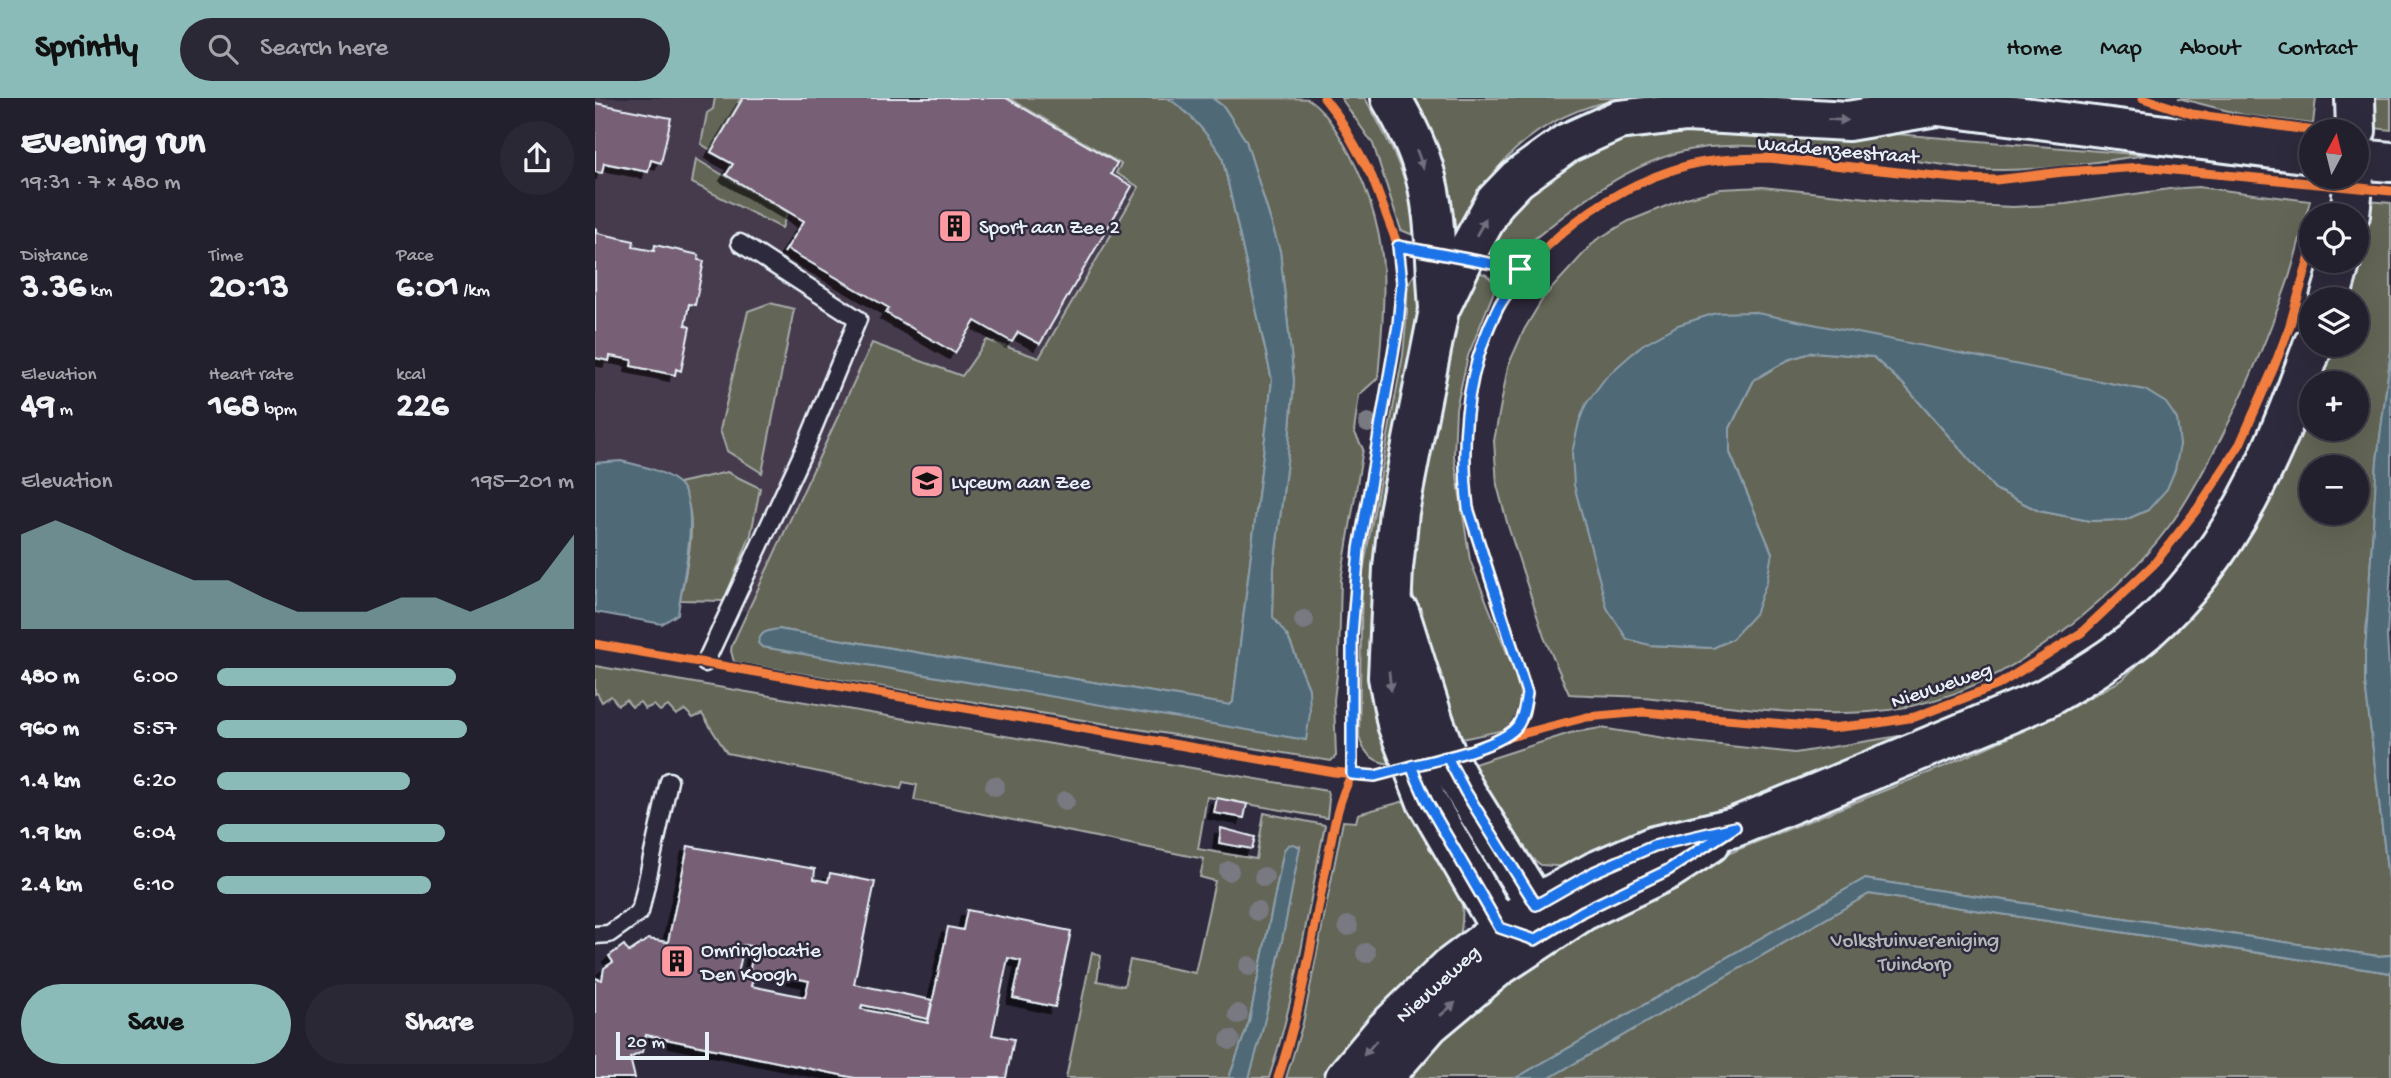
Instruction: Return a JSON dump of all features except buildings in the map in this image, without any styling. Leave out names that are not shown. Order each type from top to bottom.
[{"type":"main road","points":[[1391,98],[1424,168],[1431,208],[1439,310]]},
{"type":"main road","points":[[1884,98],[1931,107],[2299,152]]},
{"type":"main road","points":[[2355,98],[2356,119]]},
{"type":"main road","points":[[1524,925],[1427,802],[1397,723],[1388,677],[1399,512],[1439,310],[1464,258],[1495,202],[1517,179],[1550,153],[1590,131],[1618,120],[1687,112],[1848,121],[1931,107]]},
{"type":"main road","points":[[2369,160],[2391,162]]},
{"type":"main road","name":"Nieuweweg","points":[[1345,1078],[1385,1030],[1449,968],[1524,925],[1583,911],[1668,870],[1735,827],[2044,699],[2091,672],[2146,630],[2178,600],[2208,565],[2232,529],[2267,464],[2308,357]]},
{"type":"main road","name":"Nieuweweg","points":[[1383,1078],[1429,1025],[1498,967],[1524,925]]},
{"type":"lane","points":[[705,663],[805,448],[858,319],[740,243]]},
{"type":"lane","points":[[595,935],[609,934],[640,912],[669,781]]},
{"type":"shaded area","name":"Lyceum aan Zee","points":[[595,98],[1168,98],[1272,380],[765,631],[747,612],[724,601],[680,600],[595,582]]},
{"type":"green space","points":[[715,98],[741,98],[711,150],[701,144],[707,113],[713,109]]},
{"type":"green space","points":[[1009,98],[1168,98],[1190,114],[1208,134],[1222,156],[1272,380],[1233,702],[1230,705],[778,629],[1306,740],[1309,689],[1288,637],[1273,618],[1274,567],[1294,381],[1280,251],[1246,141],[1224,107],[1212,98],[1308,99],[1331,123],[1357,169],[1375,217],[1383,266],[1378,378],[1359,395],[1354,431],[1363,449],[1341,580],[1339,658],[1334,700],[1336,756],[1331,761],[734,662],[732,645],[872,343],[962,376],[987,340],[1039,358],[1139,187],[1116,173],[1121,164]]},
{"type":"green space","points":[[1341,98],[1365,98],[1382,129],[1405,182],[1413,218],[1413,235],[1401,230],[1373,144]]},
{"type":"green space","points":[[1410,98],[1624,98],[1571,114],[1524,142],[1485,184],[1458,244],[1444,242]]},
{"type":"green space","points":[[2178,98],[2316,98],[2314,119],[2299,119],[2299,122],[2244,115]]},
{"type":"green space","points":[[2373,98],[2391,98],[2391,130],[2374,128]]},
{"type":"green space","points":[[1715,119],[2146,155],[2061,166],[1997,170],[1771,147],[1725,146],[1695,149],[1656,160],[1611,183],[1569,211],[1510,259],[1480,251],[1511,202],[1572,149]]},
{"type":"green space","points":[[696,159],[787,213],[782,228],[692,183]]},
{"type":"green space","points":[[1762,187],[1906,202],[2013,207],[2066,204],[2198,187],[2310,201],[2299,203],[2299,241],[2288,281],[2241,397],[2197,483],[2170,525],[2143,558],[2112,590],[2062,632],[1983,681],[1939,699],[1916,705],[1869,712],[1815,713],[1643,697],[1569,694],[1544,637],[1497,485],[1494,441],[1508,366],[1524,330],[1543,298],[1596,240],[1629,221],[1686,198],[1721,189]],"holes":[[[1752,312],[2180,445],[2148,510],[2125,520],[2090,521],[2039,511],[1995,489],[1904,385],[1873,357],[1813,352],[1788,360],[1754,380],[1730,428],[1730,453],[1772,553],[1732,639],[1713,648],[1649,645]]]},
{"type":"green space","points":[[2367,201],[2391,203],[2391,351],[2377,461],[2365,682],[2391,904],[2391,955],[2378,956],[1864,879],[1516,1078],[1394,1078],[1455,1016],[1624,900],[1737,850],[1945,766],[2052,718],[2122,680],[2175,628],[2299,419],[2299,441],[2369,441],[2369,371],[2321,371],[2327,357],[2369,357],[2369,287],[2349,287],[2352,273],[2369,273]]},
{"type":"green space","points":[[1422,268],[1416,336],[1376,541],[1376,625],[1397,763],[1383,763],[1368,753],[1359,736],[1362,576],[1403,355],[1407,287],[1417,270]]},
{"type":"green space","points":[[1469,271],[1485,274],[1497,284],[1468,356],[1456,409],[1454,456],[1470,560],[1523,693],[1517,716],[1504,730],[1462,739],[1453,734],[1419,626],[1411,582],[1417,520],[1436,413]]},
{"type":"green space","points":[[770,303],[794,309],[762,473],[727,451],[720,430],[748,311]]},
{"type":"green space","points":[[727,472],[760,488],[751,534],[724,601],[680,600],[689,556],[691,524],[686,495],[679,483]]},
{"type":"green space","points":[[595,666],[1327,791],[1327,818],[1207,797],[1198,849],[1256,859],[1264,813],[1325,825],[1294,984],[1269,1078],[1249,1078],[1277,966],[1300,846],[1289,845],[1284,850],[1249,1022],[1229,1078],[1066,1078],[1092,952],[1101,956],[1097,981],[1124,986],[1130,960],[1195,973],[1215,881],[1200,877],[1204,859],[914,800],[917,785],[903,782],[901,789],[727,753],[702,714],[693,718],[685,710],[676,715],[668,706],[660,711],[654,705],[645,709],[640,702],[632,707],[626,700],[618,705],[611,696],[602,702],[597,693],[595,694]]},
{"type":"green space","points":[[1972,713],[1720,810],[1584,868],[1541,865],[1522,851],[1465,767],[1570,733],[1601,728],[1683,741],[1795,753],[1899,736]]},
{"type":"green space","points":[[1412,799],[1458,886],[1462,916],[1458,943],[1332,1078],[1286,1078],[1303,1023],[1343,821],[1356,822],[1358,814]]},
{"type":"green space","name":"Volkstuinvereniging Tuindorp","points":[[1869,894],[2391,973],[2391,1078],[1549,1078]]},
{"type":"water","points":[[1168,98],[1212,98],[1224,107],[1246,141],[1280,251],[1294,381],[1274,567],[1273,617],[1288,637],[1309,689],[1310,713],[1306,740],[762,647],[758,643],[763,634],[778,629],[1230,705],[1233,702],[1272,380],[1222,156],[1198,124]]},
{"type":"water","points":[[1752,312],[2145,390],[2166,403],[2177,419],[2180,445],[2175,470],[2167,489],[2148,510],[2125,520],[2090,521],[2039,511],[1995,489],[1904,385],[1873,357],[1813,352],[1788,360],[1754,380],[1730,428],[1730,453],[1772,553],[1767,581],[1755,614],[1732,639],[1713,648],[1649,645],[1627,639],[1607,608],[1574,485],[1572,453],[1579,422],[1586,404],[1606,377],[1642,345],[1678,325],[1716,313]]},
{"type":"water","points":[[2391,351],[2391,568],[2387,636],[2391,699],[2391,904],[2365,682],[2365,654],[2377,461]]},
{"type":"water","points":[[621,461],[650,468],[677,482],[685,492],[689,507],[689,545],[678,614],[662,624],[595,612],[595,463]]},
{"type":"water","points":[[1288,845],[1300,847],[1265,1021],[1249,1078],[1229,1078],[1249,1022],[1284,850]]},
{"type":"water","points":[[1864,879],[2378,956],[2391,955],[2391,973],[1869,894],[1549,1078],[1516,1078]]},
{"type":"cycle path","points":[[1278,1078],[1293,1029],[1334,825],[1352,774],[1352,635],[1359,549],[1398,325],[1402,282],[1398,246],[1372,177],[1338,116],[1324,98]]},
{"type":"cycle path","points":[[2143,98],[2192,114],[2299,129]]},
{"type":"cycle path","name":"Waddenzeestraat","points":[[1502,739],[1520,719],[1527,693],[1468,508],[1464,448],[1470,388],[1480,349],[1494,316],[1513,286],[1536,258],[1591,210],[1655,176],[1689,165],[1749,158],[1996,180],[2142,167],[2391,191]]},
{"type":"cycle path","points":[[1398,246],[1526,268]]},
{"type":"cycle path","points":[[595,644],[1334,772],[1375,776],[1587,717],[1643,712],[1831,728],[1915,717],[1998,685],[2081,633],[2154,564],[2198,508],[2240,444],[2289,328],[2305,273]]},
{"type":"place","name":"Sport aan Zee 2","points":[[955,226]]},
{"type":"place","name":"Lyceum aan Zee","points":[[927,481]]},
{"type":"place","name":"Omringlocatie Den Koogh","points":[[677,961]]},
{"type":"route","points":[[1520,269],[1398,246],[1402,282],[1398,325],[1359,549],[1352,635],[1352,774],[1375,776],[1411,766],[1447,757],[1536,905],[1594,872],[1654,846],[1735,827],[1668,870],[1583,911],[1535,940],[1500,928],[1427,802],[1411,766],[1502,739],[1517,727],[1523,715],[1527,693],[1476,537],[1468,508],[1464,476],[1468,398],[1480,349],[1499,306],[1526,268],[1520,269]]}]
